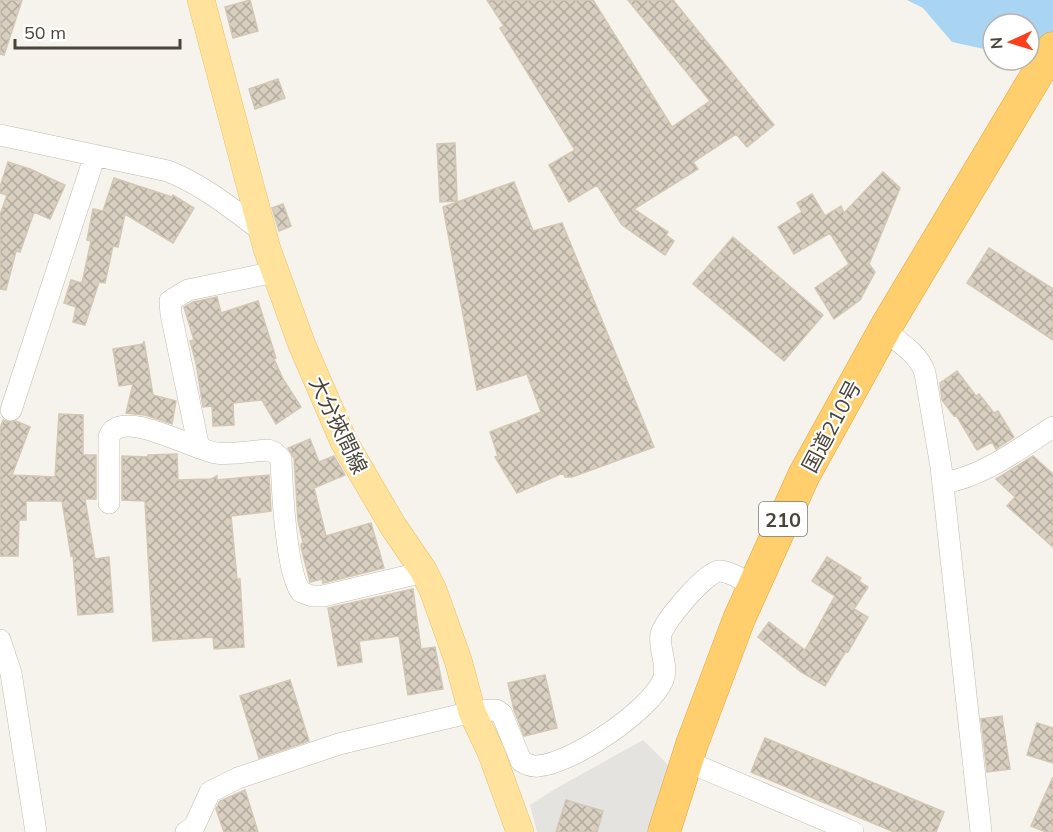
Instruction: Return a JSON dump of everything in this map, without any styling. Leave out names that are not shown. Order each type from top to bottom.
[{"type":"highway","name":"国道210号","points":[[664,832],[686,761],[722,663],[753,585],[808,467],[884,330],[1053,48]]},
{"type":"main road","name":"大分挾間線","points":[[201,0],[262,231],[314,374],[344,442],[393,526],[424,572],[443,616],[472,712],[491,752],[520,832]]},
{"type":"street","points":[[0,135],[154,167],[181,176],[262,231]]},
{"type":"street","points":[[11,410],[95,155]]},
{"type":"street","points":[[199,448],[170,301],[188,290],[275,272]]},
{"type":"street","points":[[884,330],[915,355],[923,366],[943,483],[982,831]]},
{"type":"street","points":[[109,503],[108,443],[110,432],[124,425],[133,425],[216,453],[268,450],[281,459],[285,524],[296,581],[301,592],[312,596],[331,595],[424,572]]},
{"type":"street","points":[[943,483],[965,478],[1001,460],[1053,427]]},
{"type":"street","points":[[186,832],[194,827],[210,792],[238,778],[339,744],[472,712],[496,710],[502,714],[521,761],[530,766],[538,766],[560,761],[618,727],[638,712],[661,684],[664,675],[661,642],[665,626],[685,601],[711,575],[718,571],[725,572],[753,585]]},
{"type":"street","points":[[0,640],[11,673],[36,832]]},
{"type":"street","points":[[686,761],[853,832]]},
{"type":"shaded area","points":[[643,740],[674,771],[654,832],[537,832],[530,805]]},
{"type":"water","points":[[907,0],[1053,0],[1053,67],[1041,64],[1041,12],[981,12],[981,48],[952,42],[923,8]]},
{"type":"building","points":[[0,0],[22,0],[4,55],[0,54]]},
{"type":"building","points":[[250,0],[258,31],[233,38],[225,7]]},
{"type":"building","points":[[487,0],[593,0],[672,127],[710,101],[628,0],[673,0],[774,125],[747,147],[736,134],[693,162],[698,169],[634,209],[668,232],[666,235],[674,241],[665,255],[622,225],[597,185],[569,202],[549,165],[575,150],[500,28],[504,26]]},
{"type":"building","points":[[278,79],[285,98],[255,109],[249,89]]},
{"type":"building","points":[[455,143],[457,201],[440,202],[437,144]]},
{"type":"building","points":[[8,162],[65,185],[50,219],[34,212],[20,252],[16,251],[6,290],[0,289],[0,215],[7,195],[0,193],[0,187]]},
{"type":"building","points":[[883,172],[900,188],[869,264],[875,272],[860,300],[834,319],[815,288],[849,264],[830,233],[794,254],[778,227],[802,212],[797,203],[812,194],[825,216],[841,206],[844,213]]},
{"type":"building","points":[[114,178],[172,197],[173,195],[194,208],[173,243],[125,214],[118,247],[113,246],[105,283],[99,282],[85,325],[73,322],[76,307],[64,303],[71,280],[82,283],[91,241],[87,240],[93,209],[103,211]]},
{"type":"building","points":[[514,182],[533,231],[562,223],[654,447],[572,477],[565,477],[563,473],[517,493],[495,457],[498,456],[490,432],[541,412],[527,374],[477,390],[443,207]]},
{"type":"building","points":[[283,204],[291,226],[279,231],[272,208]]},
{"type":"building","points":[[733,237],[823,315],[784,361],[693,284]]},
{"type":"building","points":[[989,248],[1053,289],[1053,340],[967,283]]},
{"type":"building","points":[[217,297],[221,313],[258,301],[276,358],[274,359],[283,379],[301,407],[276,424],[262,400],[233,403],[234,425],[213,426],[212,406],[203,407],[190,341],[194,340],[184,307],[193,302]]},
{"type":"building","points":[[144,341],[153,395],[176,401],[172,424],[145,415],[126,413],[133,384],[119,386],[113,349],[143,344]]},
{"type":"building","points":[[957,371],[976,396],[979,394],[994,413],[998,411],[1014,437],[996,449],[992,442],[977,450],[956,415],[954,416],[942,400],[940,383]]},
{"type":"building","points":[[59,414],[83,415],[83,455],[96,455],[96,499],[85,499],[95,559],[109,557],[113,612],[78,615],[73,555],[71,556],[62,501],[26,501],[26,520],[19,520],[18,556],[0,556],[0,429],[3,420],[16,421],[30,427],[12,475],[55,477]]},
{"type":"building","points":[[310,439],[319,462],[334,456],[345,475],[314,488],[326,536],[371,523],[384,568],[323,583],[322,579],[310,582],[301,547],[303,543],[298,521],[294,458],[288,448]]},
{"type":"building","points":[[177,454],[178,480],[211,479],[217,476],[217,480],[269,475],[271,511],[231,516],[237,579],[240,579],[244,647],[214,649],[213,637],[153,641],[145,501],[122,500],[122,456],[148,457],[148,455]]},
{"type":"building","points":[[1033,456],[1053,474],[1053,547],[1007,506],[1015,497],[996,479]]},
{"type":"building","points":[[827,557],[861,578],[859,581],[868,587],[854,609],[868,617],[825,686],[801,672],[758,637],[769,622],[805,650],[835,596],[812,581]]},
{"type":"building","points":[[413,589],[421,649],[435,647],[443,689],[408,695],[399,636],[359,641],[362,662],[338,666],[328,608]]},
{"type":"building","points":[[545,675],[557,728],[524,736],[514,710],[508,683]]},
{"type":"building","points":[[290,680],[309,741],[259,758],[240,696]]},
{"type":"building","points":[[1002,716],[1010,769],[987,772],[981,719]]},
{"type":"building","points":[[1037,723],[1053,728],[1053,763],[1027,755]]},
{"type":"building","points":[[765,738],[944,812],[936,832],[894,832],[751,772]]},
{"type":"building","points":[[1053,777],[1053,832],[1046,832],[1031,826]]},
{"type":"building","points":[[245,790],[258,832],[224,832],[216,809],[220,801]]},
{"type":"building","points":[[566,800],[603,811],[597,832],[556,832]]}]
